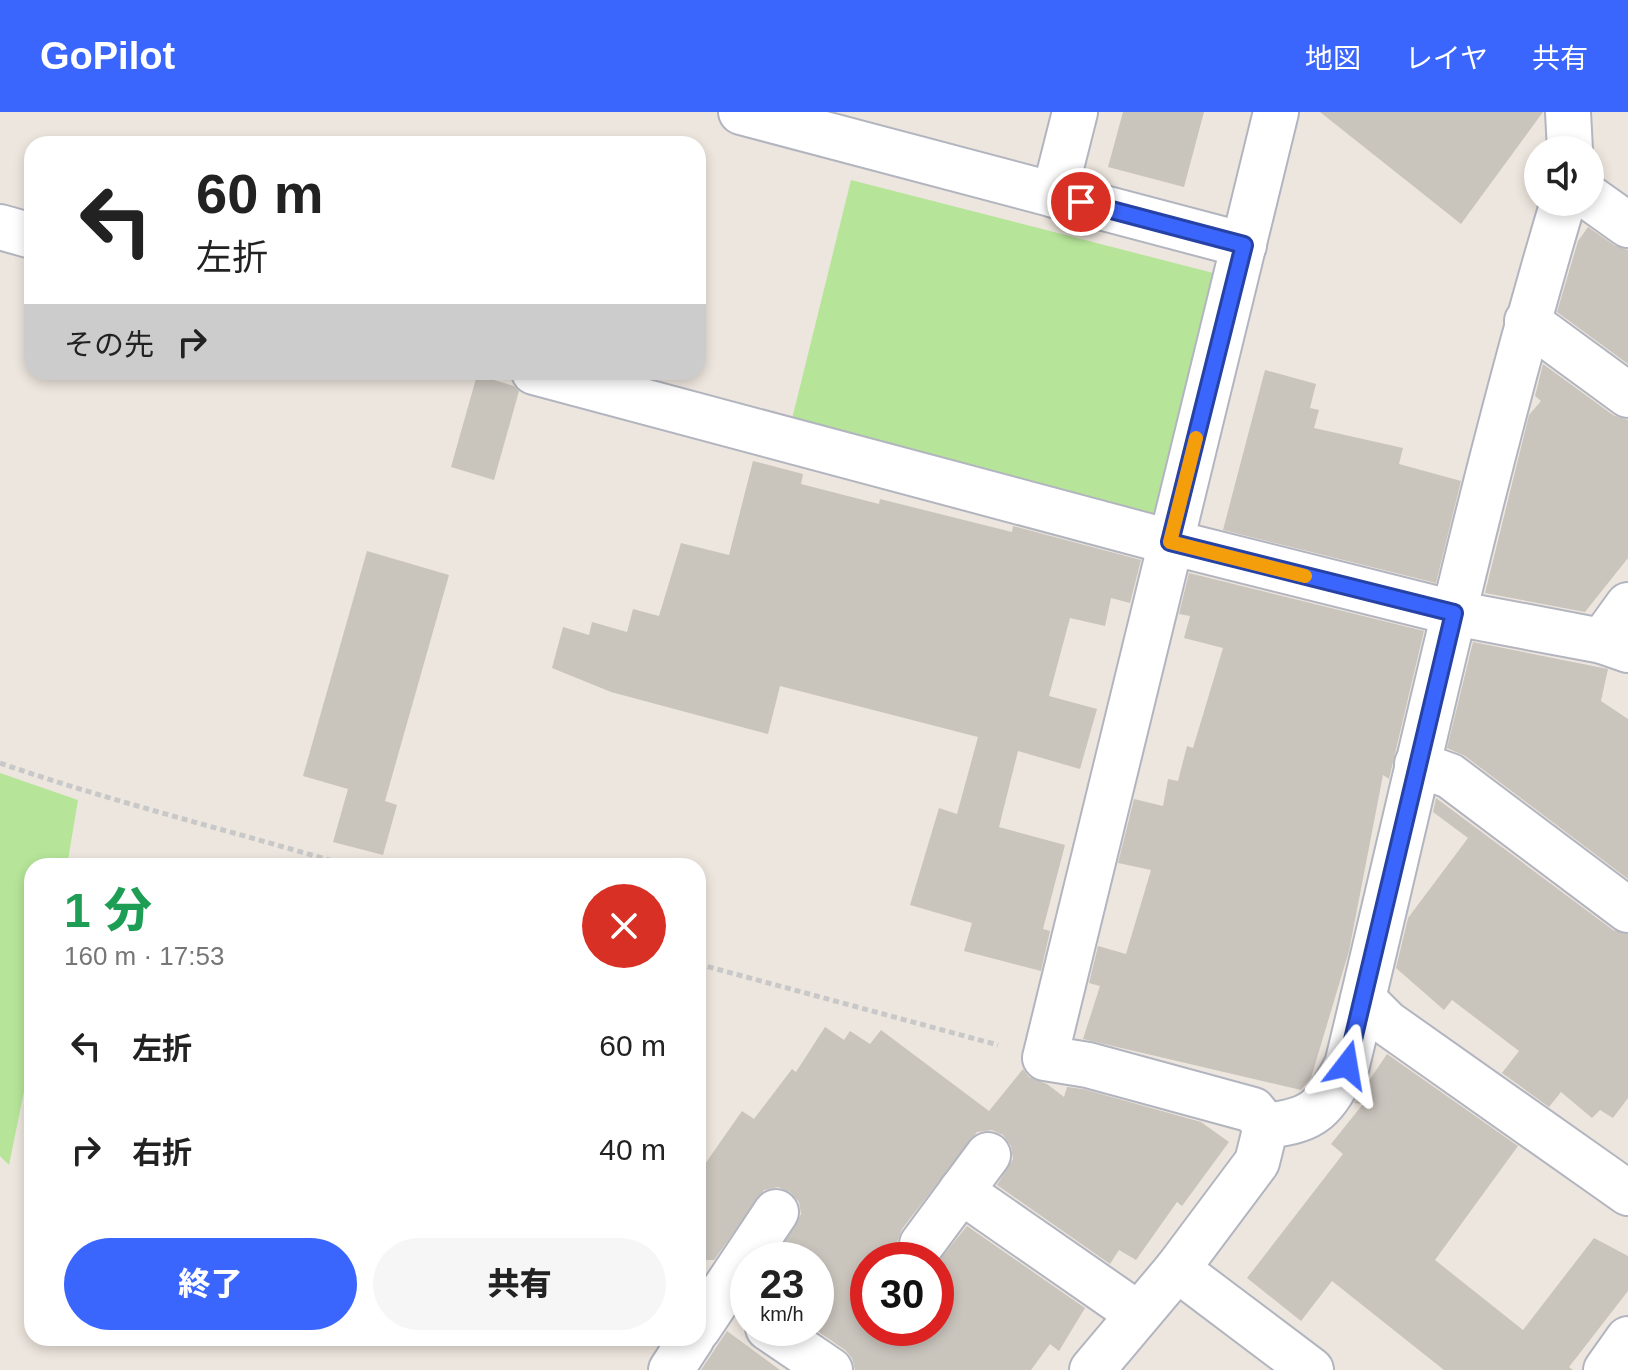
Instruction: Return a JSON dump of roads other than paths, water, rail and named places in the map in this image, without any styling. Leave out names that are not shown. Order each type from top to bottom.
[{"type":"street","points":[[741,112],[1244,245]]},
{"type":"street","points":[[1054,195],[1075,112]]},
{"type":"street","points":[[1266,1126],[1253,1110],[1088,1065],[1045,1058],[1276,112]]},
{"type":"street","points":[[1568,112],[1569,136]]},
{"type":"street","points":[[1604,208],[1628,225]]},
{"type":"street","points":[[1266,1126],[1300,1122],[1325,1107],[1347,1065],[1454,613],[1527,321],[1559,216]]},
{"type":"street","points":[[0,227],[24,234]]},
{"type":"street","points":[[1527,321],[1628,395]]},
{"type":"street","points":[[564,380],[1170,542],[1454,613],[1615,645],[1628,605]]},
{"type":"street","points":[[1417,764],[1450,776],[1628,910]]},
{"type":"street","points":[[1363,999],[1387,1023],[1628,1193]]},
{"type":"street","points":[[1092,1370],[1177,1269],[1257,1162],[1266,1126]]},
{"type":"street","points":[[923,1242],[988,1155]]},
{"type":"street","points":[[961,1191],[1138,1314]]},
{"type":"street","points":[[722,1313],[776,1212]]},
{"type":"street","points":[[1177,1269],[1311,1370]]},
{"type":"street","points":[[1606,1370],[1628,1339]]},
{"type":"street","points":[[671,1370],[687,1346]]},
{"type":"street","points":[[795,1346],[830,1370]]}]
